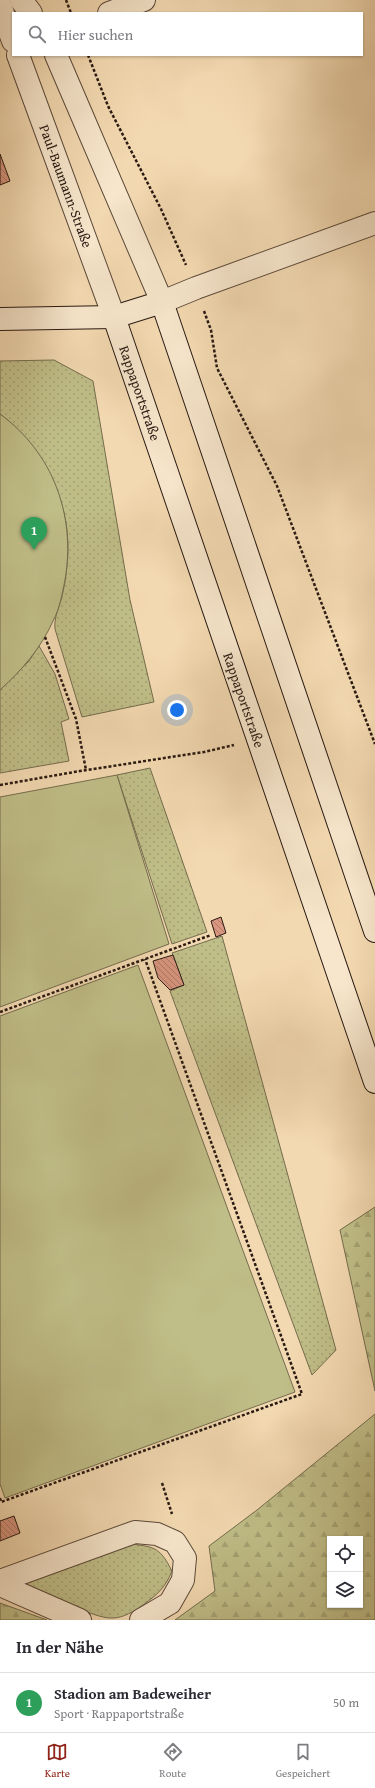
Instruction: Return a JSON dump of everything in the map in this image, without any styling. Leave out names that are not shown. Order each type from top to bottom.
[{"type":"main road","points":[[21,0],[30,12]]},
{"type":"main road","points":[[112,12],[144,0]]},
{"type":"main road","points":[[0,5],[12,38]]},
{"type":"main road","name":"Paul-Baumann-Straße","points":[[18,56],[114,317]]},
{"type":"main road","points":[[56,56],[162,302],[375,932]]},
{"type":"main road","points":[[0,320],[114,317],[162,302],[196,288],[375,223]]},
{"type":"main road","name":"Rappaportstraße","points":[[114,317],[375,1082]]},
{"type":"main road","points":[[0,1581],[135,1532],[157,1534],[175,1542],[186,1558],[183,1580],[170,1603],[141,1620]]},
{"type":"main road","points":[[0,1585],[80,1620]]},
{"type":"path","points":[[66,0],[71,12]]},
{"type":"path","points":[[88,56],[108,106],[161,209],[196,288],[211,330],[217,368],[277,486],[375,744]]},
{"type":"path","points":[[45,637],[76,719],[86,770]]},
{"type":"path","points":[[0,785],[204,752],[258,740]]},
{"type":"path","points":[[0,1012],[211,935]]},
{"type":"path","points":[[0,1498],[1,1502],[302,1394],[145,959]]},
{"type":"green space","points":[[54,360],[93,381],[130,600],[154,702],[82,717],[55,629],[67,566],[68,544],[66,523],[61,502],[53,481],[31,444],[0,414],[0,361]]},
{"type":"green space","points":[[0,414],[34,447],[47,467],[56,487],[63,509],[67,532],[68,556],[65,580],[60,601],[48,631],[30,658],[16,675],[0,690]]},
{"type":"green space","points":[[39,646],[55,674],[69,719],[61,722],[69,761],[0,773],[0,690],[29,661]]},
{"type":"green space","points":[[150,768],[207,932],[172,944],[117,775]]},
{"type":"green space","points":[[117,775],[169,944],[0,1007],[0,797]]},
{"type":"green space","points":[[222,936],[336,1350],[312,1375],[170,991],[184,985],[172,953]]},
{"type":"green space","points":[[138,965],[295,1392],[5,1498],[0,1484],[0,1016]]},
{"type":"green space","points":[[375,1207],[375,1391],[340,1230]]},
{"type":"green space","points":[[375,1414],[375,1620],[175,1620],[215,1591],[209,1546],[257,1510]]},
{"type":"green space","points":[[131,1544],[146,1546],[156,1550],[164,1558],[172,1571],[167,1582],[157,1594],[143,1605],[125,1615],[112,1618],[93,1614],[24,1584]]},
{"type":"green space","points":[[0,1603],[47,1620],[0,1620]]},
{"type":"building","points":[[0,154],[10,181],[0,185]]},
{"type":"building","points":[[221,917],[226,933],[216,937],[211,921]]},
{"type":"building","points":[[173,955],[184,985],[170,990],[158,978],[153,961]]},
{"type":"building","points":[[14,1516],[20,1533],[0,1541],[0,1521]]},
{"type":"place","name":"Stadion am Badeweiher","points":[[34,550]]}]
